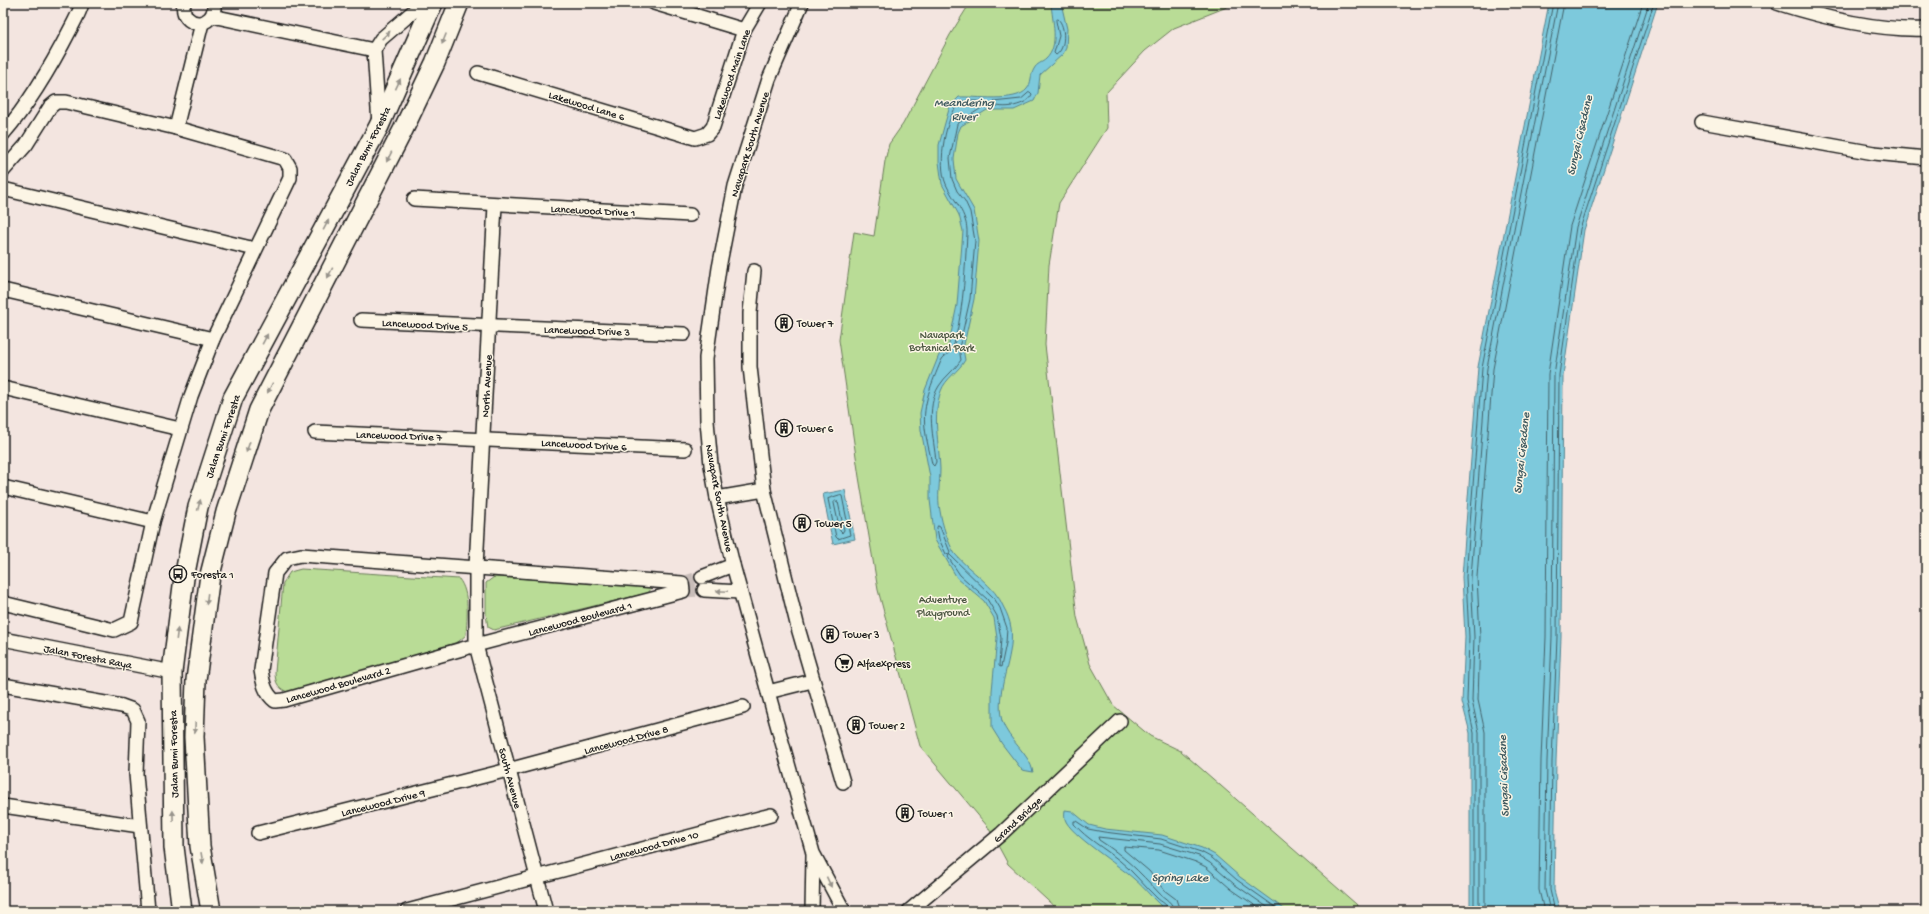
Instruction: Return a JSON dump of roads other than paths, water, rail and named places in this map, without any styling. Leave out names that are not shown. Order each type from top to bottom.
[{"type":"main road","name":"Jalan Bumi Foresta","points":[[182,911],[174,847],[172,672],[184,578],[198,507],[233,398],[379,126],[433,3]]},
{"type":"main road","name":"Jalan Bumi Foresta","points":[[211,911],[200,846],[194,736],[196,680],[210,575],[226,512],[259,410],[403,130],[435,63],[459,3]]},
{"type":"main road","points":[[233,398],[259,410]]},
{"type":"street","points":[[3,134],[17,118],[46,73],[64,42],[82,3]]},
{"type":"street","points":[[184,3],[183,9],[185,15],[189,20],[196,23],[210,14],[374,50]]},
{"type":"street","points":[[379,126],[374,50],[381,39],[423,3]]},
{"type":"street","points":[[654,3],[744,30]]},
{"type":"street","name":"Lakewood Main Lane","points":[[695,138],[707,134],[713,126],[744,30],[760,3]]},
{"type":"street","name":"Navapark South Avenue","points":[[802,3],[769,79],[735,186],[706,358],[709,447],[717,498],[733,565],[813,853],[844,911]]},
{"type":"street","points":[[1777,3],[1837,19],[1875,26],[1904,30],[1926,29]]},
{"type":"street","points":[[176,128],[210,14]]},
{"type":"street","name":"Lakewood Lane 6","points":[[478,73],[695,138]]},
{"type":"street","points":[[3,171],[26,144],[50,107],[56,102],[66,102],[176,128],[285,159],[290,168],[290,178],[213,339],[191,396],[153,522],[133,615],[130,622],[123,627],[114,630],[3,603]]},
{"type":"street","points":[[1702,122],[1874,153],[1926,158]]},
{"type":"street","points":[[3,189],[256,249]]},
{"type":"street","name":"Lancewood Drive 1","points":[[414,199],[496,205],[690,215]]},
{"type":"street","name":"North Avenue","points":[[476,568],[496,205]]},
{"type":"street","points":[[754,271],[750,313],[750,368],[764,490],[812,681],[843,782]]},
{"type":"street","points":[[3,290],[213,339]]},
{"type":"street","name":"Lancewood Drive 5","points":[[361,320],[489,326]]},
{"type":"street","name":"Lancewood Drive 3","points":[[489,326],[684,334]]},
{"type":"street","points":[[3,388],[180,429]]},
{"type":"street","name":"Lancewood Drive 7","points":[[315,432],[483,439]]},
{"type":"street","name":"Lancewood Drive 6","points":[[483,439],[685,449]]},
{"type":"street","points":[[3,487],[153,522]]},
{"type":"street","points":[[717,498],[764,490]]},
{"type":"street","name":"Lancewood Boulevard 2","points":[[476,568],[301,555],[287,558],[275,573],[261,670],[268,696],[275,701],[284,700],[476,645]]},
{"type":"street","points":[[733,565],[703,584],[740,592]]},
{"type":"street","name":"Lancewood Boulevard 1","points":[[476,568],[682,587],[476,645]]},
{"type":"street","name":"South Avenue","points":[[476,568],[476,645],[546,911]]},
{"type":"street","name":"Jalan Foresta Raya","points":[[3,639],[172,672]]},
{"type":"street","points":[[768,692],[812,681]]},
{"type":"street","points":[[3,685],[122,706],[133,710],[138,720],[136,774],[148,911]]},
{"type":"street","name":"Lancewood Drive 8","points":[[508,770],[743,707]]},
{"type":"street","name":"Grand Bridge","points":[[909,911],[1001,834],[1120,721]]},
{"type":"street","name":"Lancewood Drive 9","points":[[258,833],[508,770]]},
{"type":"street","points":[[3,806],[140,826]]},
{"type":"street","name":"Lancewood Drive 10","points":[[407,911],[771,815]]},
{"type":"street","name":"Navapark South Avenue","points":[[812,911],[813,853]]},
{"type":"water","name":"Meandering River","points":[[1051,3],[1061,3],[1067,29],[1066,48],[1063,54],[1040,75],[1038,93],[1034,101],[1014,110],[987,110],[961,126],[958,133],[954,159],[956,179],[974,210],[979,241],[974,299],[963,349],[965,360],[941,391],[938,401],[936,420],[940,469],[939,506],[944,527],[955,554],[995,592],[1008,617],[1011,628],[1010,651],[1002,686],[1000,710],[1005,728],[1028,759],[1033,772],[1022,770],[992,728],[992,691],[997,638],[994,618],[984,601],[957,578],[935,540],[930,500],[930,477],[921,430],[920,413],[925,390],[939,355],[948,348],[957,305],[963,231],[959,215],[942,184],[939,162],[939,145],[950,106],[959,97],[995,98],[1014,96],[1027,89],[1035,67],[1046,59],[1053,47],[1054,32]]},
{"type":"water","name":"Sungai Cisadane","points":[[1549,3],[1658,3],[1584,230],[1563,375],[1561,637],[1556,761],[1554,890],[1560,911],[1470,911],[1470,733],[1462,702],[1465,637],[1462,577],[1478,367]]},
{"type":"water","points":[[845,490],[855,539],[833,544],[823,494]]},
{"type":"water","name":"Spring Lake","points":[[1065,810],[1072,811],[1089,825],[1105,829],[1162,835],[1202,848],[1215,855],[1240,877],[1287,911],[1167,911],[1127,873],[1076,833],[1065,819]]},
{"type":"tunnel","points":[[682,583],[702,577]]},
{"type":"tunnel","points":[[683,591],[704,590]]},
{"type":"place","name":"Tower 7","points":[[784,323]]},
{"type":"place","name":"Tower 6","points":[[784,428]]},
{"type":"place","name":"Tower 5","points":[[802,523]]},
{"type":"place","name":"Foresta 1","points":[[178,574]]},
{"type":"place","name":"Tower 3","points":[[830,634]]},
{"type":"place","name":"Alfaexpress","points":[[844,663]]},
{"type":"place","name":"Tower 2","points":[[856,725]]},
{"type":"place","name":"Tower 1","points":[[905,813]]},
{"type":"park label","name":"Navapark Botanical Park","points":[[942,340]]},
{"type":"park label","name":"Adventure Playground","points":[[943,605]]}]
